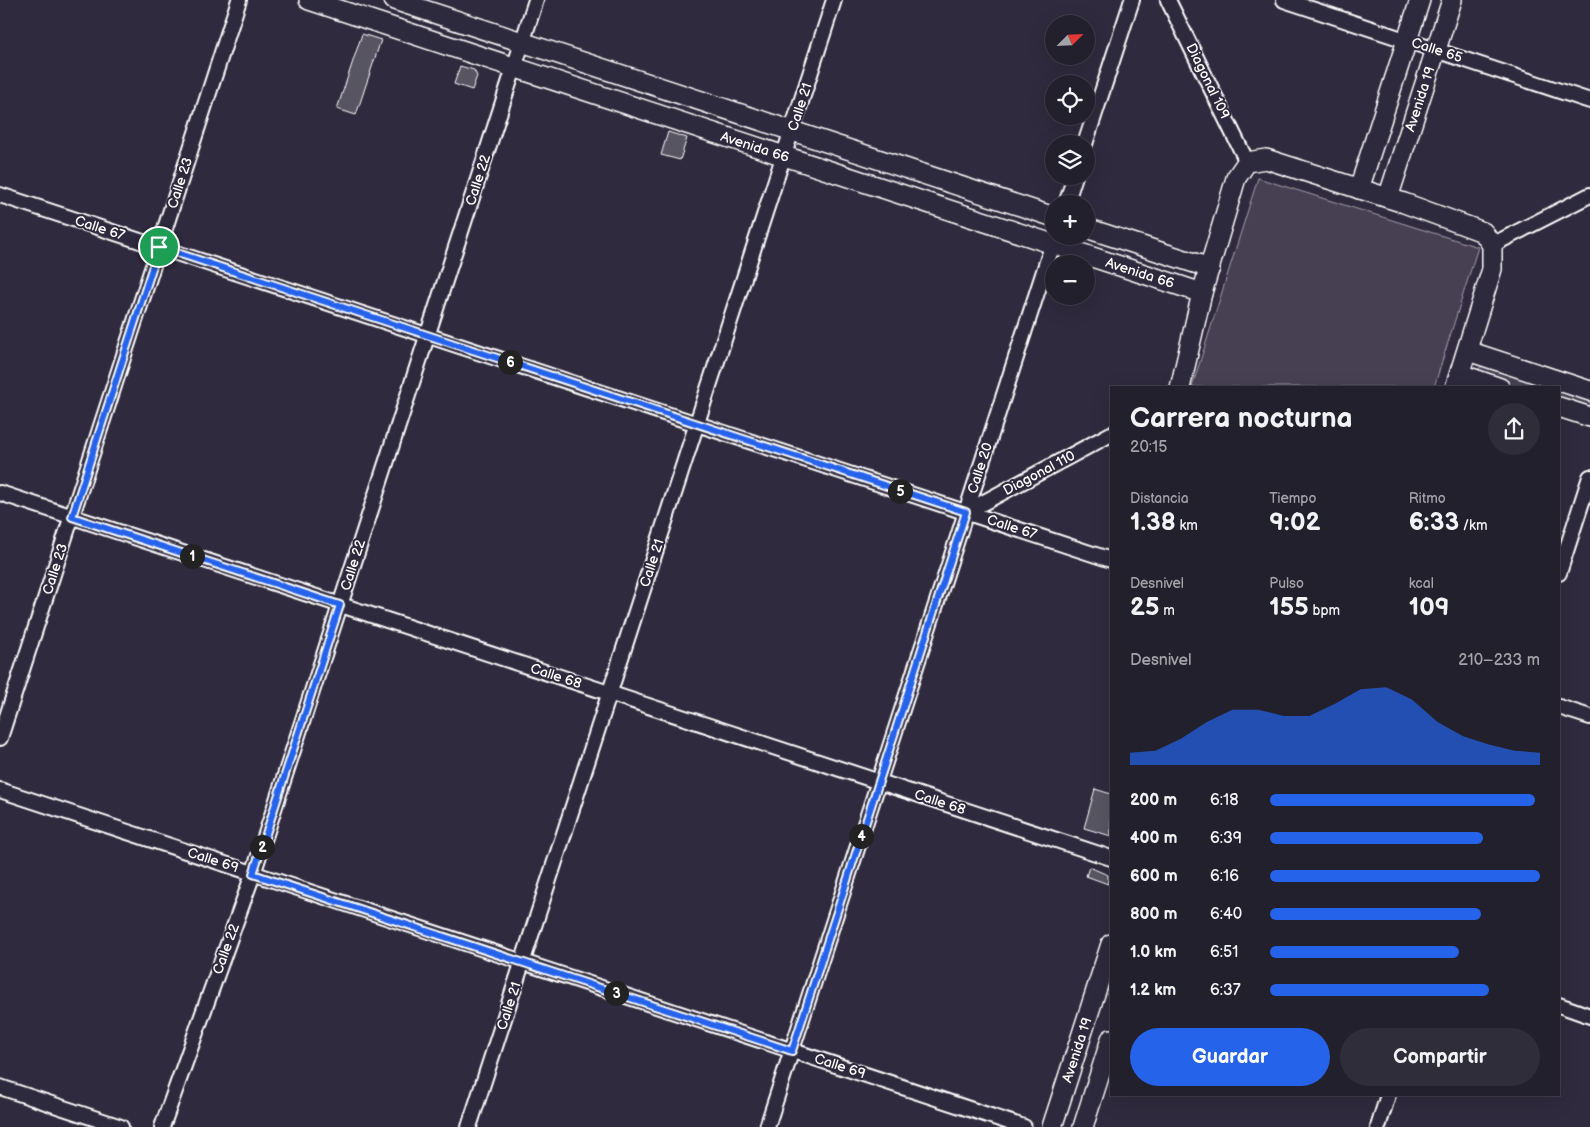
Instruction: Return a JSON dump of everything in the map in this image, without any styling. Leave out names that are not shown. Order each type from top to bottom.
[{"type":"main road","name":"Avenida 66","points":[[309,0],[784,156],[1045,237]]},
{"type":"main road","name":"Avenida 66","points":[[394,0],[1045,214]]},
{"type":"main road","points":[[1359,189],[1420,0]]},
{"type":"main road","name":"Avenida 19","points":[[1388,198],[1452,0]]},
{"type":"main road","points":[[1180,386],[1202,293],[1236,178],[1247,162],[1266,159],[1388,198],[1483,232],[1492,245],[1492,269],[1458,381],[1488,386]]},
{"type":"main road","name":"Avenida 66","points":[[1095,231],[1210,268]]},
{"type":"main road","name":"Avenida 66","points":[[1068,245],[1202,293]]},
{"type":"main road","points":[[1468,351],[1590,391]]},
{"type":"main road","points":[[1560,407],[1590,417]]},
{"type":"main road","name":"Avenida 19","points":[[1052,1127],[1110,947]]},
{"type":"main road","points":[[1083,1127],[1110,1042]]},
{"type":"street","name":"Calle 23","points":[[0,738],[239,0]]},
{"type":"street","name":"Calle 22","points":[[162,1127],[253,874],[536,0]]},
{"type":"street","name":"Calle 21","points":[[470,1127],[834,0]]},
{"type":"street","points":[[1088,135],[1132,0]]},
{"type":"street","name":"Diagonal 109","points":[[1168,0],[1247,162]]},
{"type":"street","name":"Calle 65","points":[[1284,0],[1590,101]]},
{"type":"street","points":[[1492,245],[1590,194]]},
{"type":"street","name":"Calle 67","points":[[0,195],[1110,560]]},
{"type":"street","name":"Calle 20","points":[[767,1127],[1052,245]]},
{"type":"street","name":"Diagonal 110","points":[[966,512],[1110,435]]},
{"type":"street","points":[[1560,570],[1590,477]]},
{"type":"street","name":"Calle 68","points":[[0,493],[1110,858]]},
{"type":"street","points":[[1560,707],[1590,718]]},
{"type":"street","name":"Calle 69","points":[[0,790],[1024,1127]]},
{"type":"street","points":[[1560,1006],[1590,1016]]},
{"type":"street","points":[[0,1087],[121,1127]]},
{"type":"street","points":[[1378,1127],[1388,1096]]},
{"type":"shaded area","points":[[1258,178],[1478,247],[1434,386],[1192,386]]},
{"type":"shaded area","points":[[1487,363],[1557,386],[1510,386],[1483,378],[1478,369]]},
{"type":"shaded area","points":[[1560,387],[1590,397],[1590,413],[1560,402]]},
{"type":"building","points":[[362,34],[381,40],[356,115],[337,109]]},
{"type":"building","points":[[460,66],[474,70],[477,76],[472,90],[454,84]]},
{"type":"building","points":[[668,132],[687,138],[680,160],[661,155]]},
{"type":"building","points":[[1095,789],[1110,794],[1110,836],[1084,828]]},
{"type":"building","points":[[1089,867],[1108,875],[1108,884],[1086,876]]},
{"type":"route","points":[[159,247],[966,512],[792,1051],[253,874],[340,605],[72,517],[159,247]]}]
